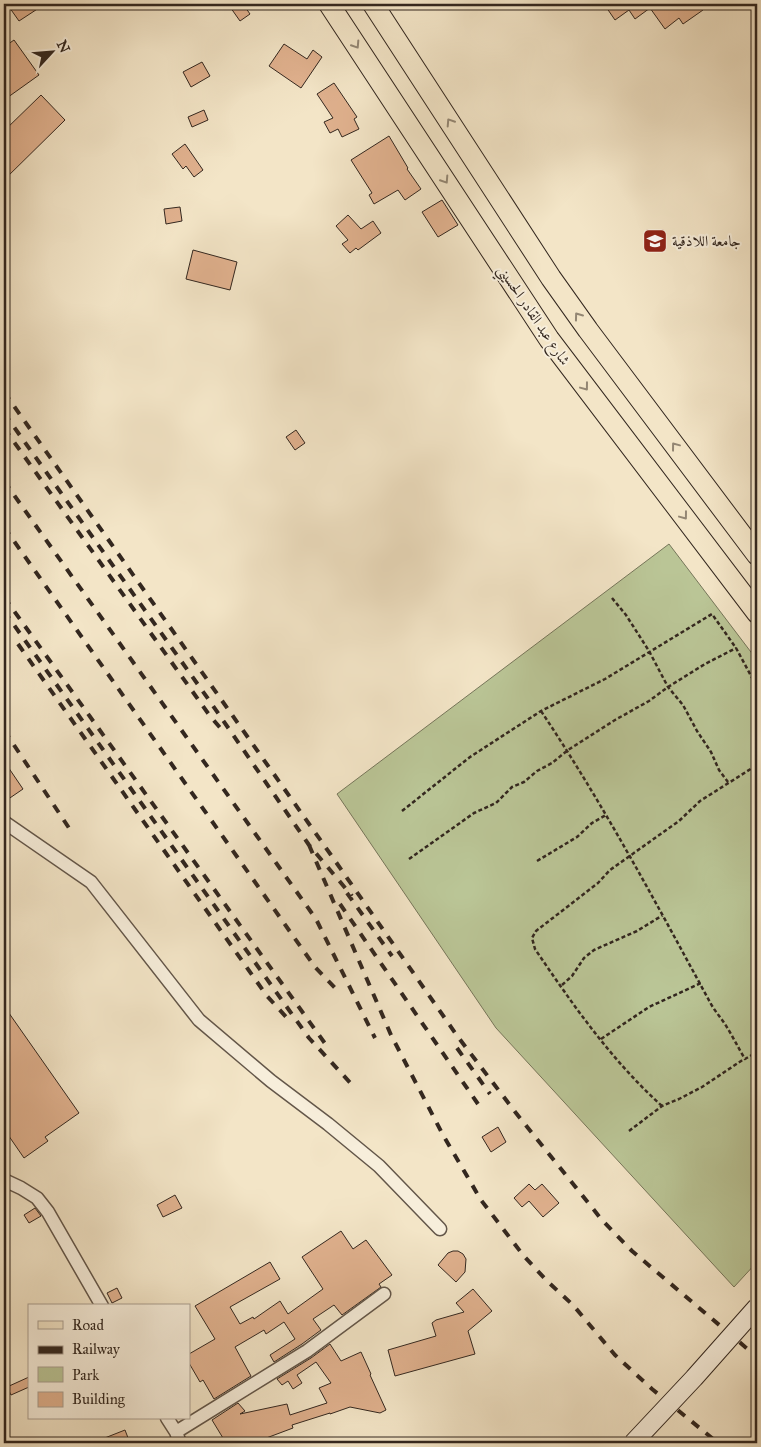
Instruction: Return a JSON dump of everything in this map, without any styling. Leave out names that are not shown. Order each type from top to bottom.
[{"type":"main road","name":"شارع عبد القادر الحسيني","points":[[329,4],[549,339],[757,613]]},
{"type":"main road","points":[[373,4],[550,278],[757,555]]},
{"type":"street","points":[[4,822],[91,882],[199,1020],[379,1166],[440,1229]]},
{"type":"street","points":[[4,1180],[22,1188],[37,1198],[48,1212],[101,1304]]},
{"type":"street","points":[[169,1420],[178,1438],[307,1351],[384,1294]]},
{"type":"street","points":[[633,1443],[694,1378],[757,1306]]},
{"type":"path","points":[[612,598],[650,651],[668,687],[683,705],[697,731],[712,752],[719,770],[728,782]]},
{"type":"path","points":[[402,811],[470,757],[541,711],[605,678],[712,614],[736,648],[757,687]]},
{"type":"path","points":[[410,859],[474,813],[496,803],[512,787],[524,782],[568,750],[615,720],[650,702],[668,687],[705,664],[736,648]]},
{"type":"path","points":[[541,711],[568,750],[701,983],[712,1006],[729,1030],[745,1059]]},
{"type":"path","points":[[662,1106],[624,1070],[577,1010],[535,948],[532,938],[536,931],[598,883],[610,870],[679,821],[700,801],[757,765]]},
{"type":"path","points":[[538,860],[577,837],[592,823],[606,815]]},
{"type":"path","points":[[561,986],[572,976],[584,958],[594,950],[637,931],[663,916]]},
{"type":"path","points":[[601,1039],[649,1007],[701,983]]},
{"type":"path","points":[[629,1131],[662,1106],[702,1087],[757,1052]]},
{"type":"green space","points":[[669,544],[757,660],[757,1262],[734,1287],[496,1028],[337,794]]},
{"type":"building","points":[[7,4],[45,4],[19,21]]},
{"type":"building","points":[[228,4],[243,4],[250,14],[240,21]]},
{"type":"building","points":[[604,4],[699,4],[703,10],[683,24],[679,18],[665,29],[650,8],[635,19],[629,10],[615,20]]},
{"type":"building","points":[[14,40],[39,75],[4,100],[4,47]]},
{"type":"building","points":[[284,44],[307,59],[313,50],[322,57],[301,88],[269,66]]},
{"type":"building","points":[[202,62],[210,76],[191,87],[183,72]]},
{"type":"building","points":[[334,83],[357,117],[354,119],[359,129],[342,137],[338,129],[330,133],[324,122],[333,118],[317,94]]},
{"type":"building","points":[[41,95],[65,120],[4,180],[4,131]]},
{"type":"building","points":[[204,110],[208,120],[192,127],[188,117]]},
{"type":"building","points":[[389,136],[407,169],[421,189],[405,200],[398,190],[374,204],[369,195],[372,193],[351,160]]},
{"type":"building","points":[[185,144],[203,170],[194,177],[186,166],[183,169],[172,154]]},
{"type":"building","points":[[442,200],[458,225],[438,237],[422,212]]},
{"type":"building","points":[[180,207],[182,221],[166,224],[164,209]]},
{"type":"building","points":[[348,215],[361,229],[373,221],[381,233],[358,250],[356,248],[350,253],[342,244],[348,240],[336,226]]},
{"type":"building","points":[[193,250],[237,262],[230,290],[186,279]]},
{"type":"building","points":[[296,430],[305,443],[295,450],[286,437]]},
{"type":"building","points":[[4,761],[23,789],[4,802]]},
{"type":"building","points":[[4,1006],[79,1113],[45,1137],[48,1141],[24,1158],[4,1129]]},
{"type":"building","points":[[498,1127],[506,1142],[491,1152],[482,1137]]},
{"type":"building","points":[[529,1184],[535,1190],[542,1184],[559,1203],[543,1217],[529,1201],[522,1207],[514,1198]]},
{"type":"building","points":[[175,1195],[182,1208],[163,1217],[157,1205]]},
{"type":"building","points":[[35,1208],[41,1216],[29,1223],[24,1215]]},
{"type":"building","points":[[341,1231],[353,1249],[366,1240],[392,1275],[379,1284],[381,1287],[342,1315],[334,1305],[313,1319],[321,1330],[274,1362],[270,1355],[295,1339],[284,1322],[266,1334],[264,1330],[235,1347],[251,1376],[214,1399],[203,1380],[200,1382],[190,1365],[190,1353],[215,1339],[195,1306],[270,1262],[280,1279],[230,1307],[240,1324],[253,1317],[254,1319],[280,1301],[288,1314],[323,1289],[302,1257]]},
{"type":"building","points":[[453,1251],[463,1254],[466,1259],[465,1272],[456,1282],[438,1265],[448,1253]]},
{"type":"building","points":[[117,1288],[122,1298],[112,1303],[107,1293]]},
{"type":"building","points":[[473,1289],[492,1311],[468,1331],[475,1354],[395,1376],[388,1350],[436,1336],[432,1323],[436,1320],[464,1312],[456,1303]]},
{"type":"building","points":[[330,1344],[341,1361],[361,1352],[386,1410],[380,1413],[350,1407],[292,1425],[293,1428],[253,1443],[226,1443],[212,1420],[238,1403],[245,1411],[240,1414],[287,1404],[290,1415],[327,1403],[319,1388],[331,1383],[316,1362],[297,1375],[302,1383],[293,1389],[288,1381],[282,1385],[277,1379]]},
{"type":"building","points":[[28,1377],[28,1387],[11,1395],[7,1387]]},
{"type":"building","points":[[125,1430],[130,1443],[92,1443]]},
{"type":"railway","points":[[4,392],[458,1037],[516,1113],[602,1220],[632,1251],[757,1357]]},
{"type":"railway","points":[[4,413],[209,700],[309,845],[352,896]]},
{"type":"railway","points":[[4,428],[210,716],[222,730]]},
{"type":"railway","points":[[4,481],[316,919],[375,1038]]},
{"type":"railway","points":[[4,527],[315,967],[337,990]]},
{"type":"railway","points":[[4,597],[329,1049]]},
{"type":"railway","points":[[4,611],[309,1038],[355,1088]]},
{"type":"railway","points":[[18,644],[267,996],[288,1019]]},
{"type":"railway","points":[[4,730],[69,828]]},
{"type":"railway","points":[[309,845],[391,1035],[443,1135],[481,1200],[523,1255],[573,1305],[615,1355],[652,1389],[718,1443]]},
{"type":"railway","points":[[347,893],[392,956]]},
{"type":"railway","points":[[340,904],[478,1104]]},
{"type":"railway","points":[[457,1048],[490,1094]]},
{"type":"place","name":"جامعة اللاذقية","points":[[655,241]]}]
